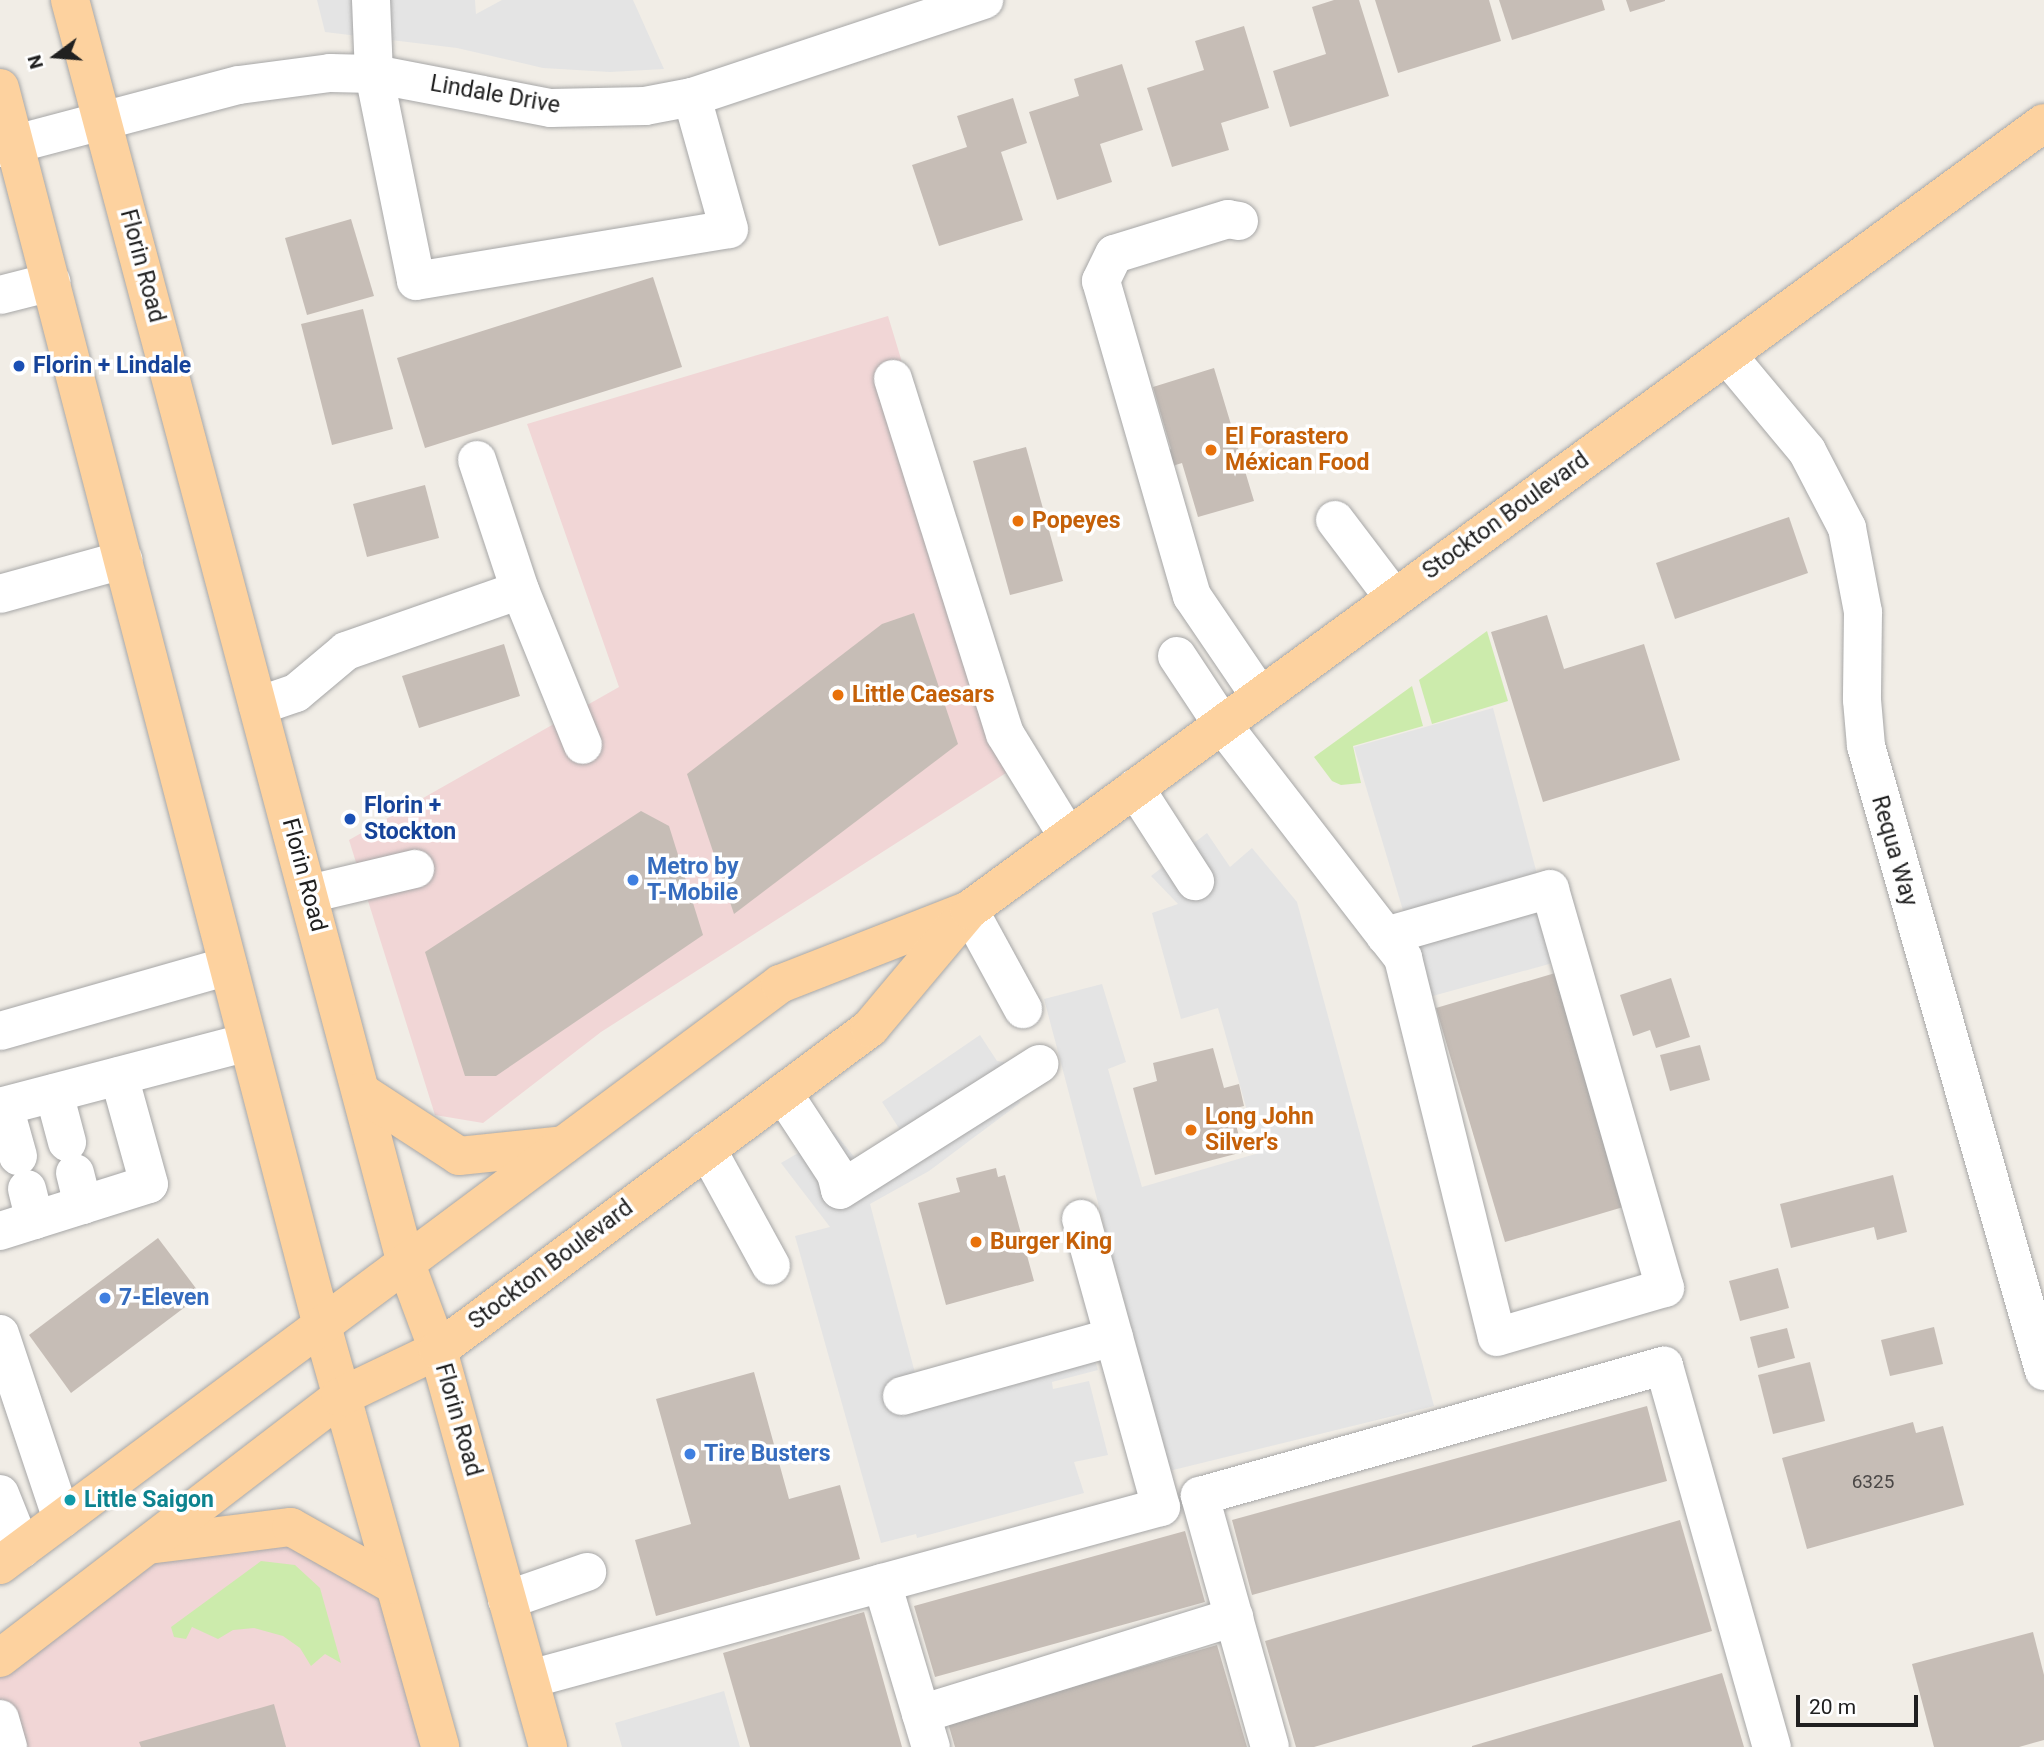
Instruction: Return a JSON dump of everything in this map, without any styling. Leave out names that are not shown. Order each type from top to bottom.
[{"type":"main road","name":"Florin Road","points":[[69,0],[406,1264],[438,1350],[548,1747]]},
{"type":"main road","points":[[0,88],[8,146],[51,282],[340,1396],[440,1747]]},
{"type":"main road","name":"Stockton Boulevard","points":[[0,1658],[340,1396],[438,1350],[870,1028],[969,910],[2044,123]]},
{"type":"main road","name":"Stockton Boulevard","points":[[11,1557],[780,984],[969,910]]},
{"type":"main road","points":[[361,1092],[459,1156],[565,1145]]},
{"type":"main road","points":[[146,1545],[291,1527],[394,1585]]},
{"type":"street","points":[[371,0],[374,74],[416,281],[729,229],[692,97]]},
{"type":"street","name":"Lindale Drive","points":[[8,146],[288,76],[374,74],[551,108],[645,106],[692,97],[984,0]]},
{"type":"street","points":[[1240,221],[1228,219],[1114,254],[1101,281],[1192,596],[1260,696]]},
{"type":"street","points":[[0,295],[51,282]]},
{"type":"street","name":"Requa Way","points":[[1727,355],[1807,451],[1847,527],[1863,612],[1862,700],[1869,756],[2044,1371]]},
{"type":"street","points":[[893,379],[1006,734],[1068,837]]},
{"type":"street","points":[[477,460],[520,590],[583,745]]},
{"type":"street","points":[[1335,520],[1394,598]]},
{"type":"street","points":[[0,594],[123,560]]},
{"type":"street","points":[[258,706],[296,693],[346,651],[520,590]]},
{"type":"street","points":[[1177,656],[1222,724],[1402,958],[1497,1338],[1665,1288],[1550,889],[1386,936]]},
{"type":"street","points":[[1135,788],[1195,881]]},
{"type":"street","points":[[309,894],[415,869]]},
{"type":"street","points":[[969,910],[1023,1009]]},
{"type":"street","points":[[0,1031],[228,965]]},
{"type":"street","points":[[119,1076],[149,1184],[75,1173],[20,1199],[2,1107],[54,1093],[248,1042]]},
{"type":"street","points":[[783,1093],[836,1174],[840,1190],[1039,1064]]},
{"type":"street","points":[[54,1093],[75,1173]]},
{"type":"street","points":[[707,1149],[771,1266]]},
{"type":"street","points":[[530,1679],[1161,1507],[1081,1219]]},
{"type":"street","points":[[0,1334],[62,1519]]},
{"type":"street","points":[[902,1396],[1114,1337]]},
{"type":"street","points":[[1270,1747],[1200,1496],[1664,1366],[1772,1747]]},
{"type":"street","points":[[0,1494],[11,1557]]},
{"type":"street","points":[[508,1600],[587,1572]]},
{"type":"street","points":[[881,1583],[926,1730],[1234,1617]]},
{"type":"street","points":[[0,1719],[8,1747]]},
{"type":"shaded area","points":[[317,0],[475,0],[476,14],[502,0],[633,0],[664,69],[610,72],[543,68],[457,48],[325,32]]},
{"type":"shaded area","points":[[888,316],[1023,762],[601,1032],[483,1123],[435,1115],[349,840],[619,687],[527,424]]},
{"type":"shaded area","points":[[1493,708],[1560,961],[1429,997],[1354,747]]},
{"type":"shaded area","points":[[1207,833],[1230,867],[1252,848],[1297,902],[1434,1406],[1169,1471],[1044,999],[1102,984],[1126,1062],[1108,1069],[1142,1187],[1259,1153],[1218,1008],[1181,1019],[1152,913],[1178,904],[1151,876]]},
{"type":"shaded area","points":[[980,1035],[997,1061],[1004,1062],[1020,1103],[929,1171],[870,1204],[915,1373],[1084,1325],[1098,1370],[1052,1382],[1053,1389],[1089,1381],[1108,1455],[1074,1462],[1084,1493],[917,1538],[916,1534],[881,1543],[795,1236],[830,1227],[781,1163],[834,1132],[855,1158],[902,1133],[882,1102]]},
{"type":"shaded area","points":[[291,1527],[394,1585],[439,1747],[0,1747],[0,1655],[146,1545]]},
{"type":"shaded area","points":[[724,1691],[740,1747],[622,1747],[615,1723]]},
{"type":"green space","points":[[1487,631],[1508,701],[1432,724],[1419,680]]},
{"type":"green space","points":[[1412,686],[1423,726],[1353,746],[1361,783],[1341,785],[1332,781],[1314,757]]},
{"type":"green space","points":[[261,1561],[295,1565],[320,1588],[341,1663],[325,1654],[311,1666],[300,1648],[283,1636],[254,1628],[233,1630],[218,1639],[192,1627],[186,1639],[174,1637],[171,1627]]},
{"type":"building","points":[[1334,0],[1359,0],[1389,96],[1290,127],[1273,71],[1326,54],[1312,7]]},
{"type":"building","points":[[1375,0],[1489,0],[1501,41],[1398,73]]},
{"type":"building","points":[[1499,0],[1602,0],[1605,10],[1512,40]]},
{"type":"building","points":[[1626,0],[1665,0],[1665,1],[1630,12]]},
{"type":"building","points":[[1244,26],[1269,108],[1221,123],[1229,150],[1172,167],[1147,88],[1204,70],[1195,41]]},
{"type":"building","points":[[1122,64],[1143,130],[1100,144],[1112,182],[1057,200],[1029,112],[1079,96],[1074,79]]},
{"type":"building","points":[[1013,98],[1027,143],[1001,152],[1023,220],[939,246],[912,165],[967,147],[957,116]]},
{"type":"building","points":[[351,219],[374,296],[307,315],[285,238]]},
{"type":"building","points":[[653,277],[682,367],[425,448],[397,358]]},
{"type":"building","points":[[363,309],[393,429],[332,445],[301,324]]},
{"type":"building","points":[[1214,368],[1254,501],[1198,517],[1182,463],[1169,467],[1163,451],[1171,449],[1153,387]]},
{"type":"building","name":"Popeyes","points":[[1026,447],[1063,581],[1010,595],[973,461]]},
{"type":"building","points":[[425,485],[439,538],[367,557],[353,504]]},
{"type":"building","points":[[1789,517],[1808,573],[1675,619],[1656,563]]},
{"type":"building","points":[[914,613],[958,744],[734,914],[687,774],[882,624]]},
{"type":"building","points":[[1547,615],[1564,669],[1644,644],[1680,760],[1543,802],[1491,632]]},
{"type":"building","points":[[504,644],[520,696],[419,728],[402,676]]},
{"type":"building","points":[[641,811],[669,826],[703,935],[496,1076],[465,1076],[425,952]]},
{"type":"building","points":[[1562,971],[1630,1205],[1505,1242],[1436,1008]]},
{"type":"building","points":[[1671,978],[1690,1037],[1656,1048],[1650,1030],[1633,1036],[1620,995]]},
{"type":"building","points":[[1700,1045],[1710,1080],[1670,1091],[1660,1055]]},
{"type":"building","name":"Long John Silver's","points":[[1213,1048],[1224,1088],[1239,1084],[1244,1106],[1232,1109],[1243,1152],[1155,1175],[1133,1088],[1157,1081],[1153,1063]]},
{"type":"building","name":"Burger King","points":[[996,1168],[998,1177],[1005,1175],[1034,1281],[946,1305],[918,1203],[960,1192],[956,1178]]},
{"type":"building","points":[[1893,1175],[1907,1232],[1877,1240],[1874,1227],[1791,1248],[1780,1204]]},
{"type":"building","points":[[158,1238],[201,1295],[71,1393],[29,1335]]},
{"type":"building","points":[[1778,1268],[1789,1308],[1740,1321],[1729,1281]]},
{"type":"building","points":[[1934,1327],[1943,1364],[1890,1376],[1881,1340]]},
{"type":"building","points":[[1787,1328],[1795,1358],[1758,1368],[1750,1337]]},
{"type":"building","points":[[1810,1362],[1825,1421],[1773,1434],[1758,1375]]},
{"type":"building","points":[[754,1372],[789,1499],[840,1485],[860,1559],[656,1616],[635,1540],[691,1524],[656,1399]]},
{"type":"building","points":[[1647,1406],[1667,1481],[1252,1595],[1232,1520]]},
{"type":"building","points":[[1913,1422],[1916,1433],[1943,1426],[1964,1505],[1807,1549],[1782,1458]]},
{"type":"building","points":[[1680,1520],[1712,1631],[1314,1747],[1296,1747],[1265,1641]]},
{"type":"building","points":[[1185,1531],[1205,1602],[935,1677],[914,1606]]},
{"type":"building","points":[[864,1612],[902,1747],[750,1747],[723,1653]]},
{"type":"building","points":[[2033,1632],[2044,1675],[2044,1740],[2019,1747],[1934,1747],[1912,1664]]},
{"type":"building","points":[[1217,1645],[1247,1747],[955,1747],[948,1723]]},
{"type":"building","points":[[1722,1673],[1744,1747],[1472,1747],[1472,1746]]},
{"type":"building","points":[[274,1704],[286,1747],[141,1747],[139,1742]]},
{"type":"place","name":"Florin + Lindale","points":[[19,366]]},
{"type":"place","name":"El Forastero Méxican Food","points":[[1211,450]]},
{"type":"place","name":"Popeyes","points":[[1018,521]]},
{"type":"place","name":"Little Caesars","points":[[838,695]]},
{"type":"place","name":"Florin + Stockton","points":[[350,819]]},
{"type":"place","name":"Metro by T-Mobile","points":[[633,880]]},
{"type":"place","name":"Long John Silver's","points":[[1191,1130]]},
{"type":"place","name":"Burger King","points":[[976,1242]]},
{"type":"place","name":"7-Eleven","points":[[105,1298]]},
{"type":"place","name":"Tire Busters","points":[[690,1454]]},
{"type":"place","name":"Little Saigon","points":[[70,1500]]}]
